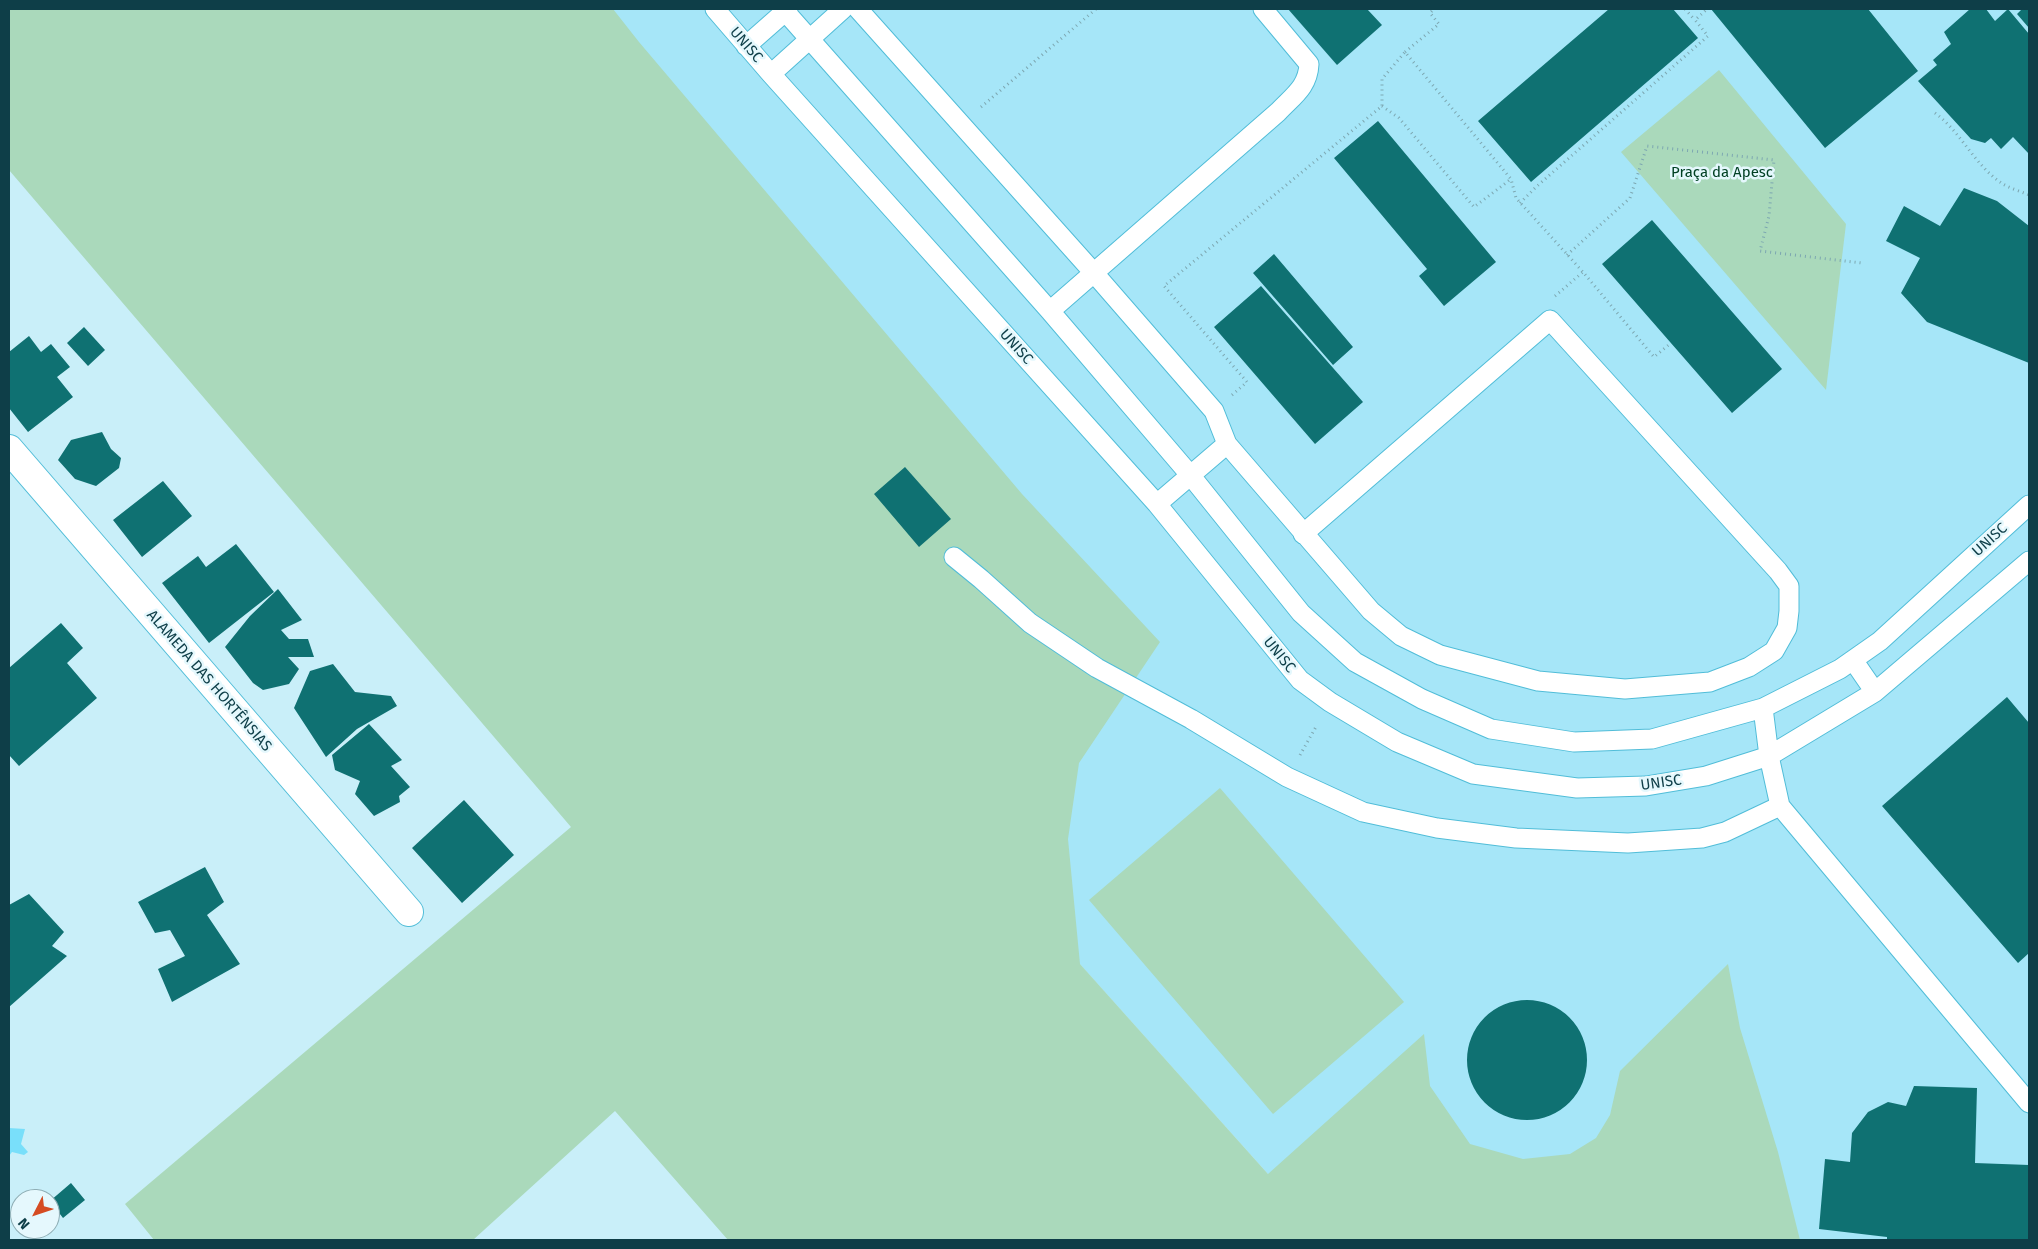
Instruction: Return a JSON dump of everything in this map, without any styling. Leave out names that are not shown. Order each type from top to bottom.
[{"type":"street","name":"ALAMEDA DAS HORTÊNSIAS","points":[[9,449],[409,912]]},
{"type":"lane","name":"UNISC","points":[[715,9],[770,74],[1157,504],[1300,680],[1330,702],[1397,742],[1473,774],[1577,788],[1646,786],[1706,776],[1769,756],[1875,692],[2029,561]]},
{"type":"lane","points":[[770,74],[842,9]]},
{"type":"lane","points":[[858,9],[1094,273],[1214,411],[1226,444],[1303,534],[1371,611],[1401,636],[1440,655],[1538,681],[1624,690],[1710,682],[1749,667],[1774,651],[1787,628],[1789,611],[1788,586],[1778,571],[1550,320],[1303,534]]},
{"type":"lane","points":[[1050,311],[1278,112],[1305,84],[1309,75],[1309,64],[1263,9]]},
{"type":"lane","name":"UNISC","points":[[785,10],[1050,311],[1191,476],[1301,613],[1355,662],[1422,699],[1491,729],[1574,742],[1652,739],[1763,708],[1840,669],[1880,641],[2029,505]]},
{"type":"lane","points":[[746,46],[785,10]]},
{"type":"lane","points":[[1157,504],[1226,444]]},
{"type":"lane","points":[[954,557],[982,578],[1030,623],[1097,668],[1191,720],[1287,777],[1364,812],[1437,828],[1516,838],[1628,843],[1702,838],[1725,832],[1780,806]]},
{"type":"lane","points":[[1853,660],[1875,692]]},
{"type":"lane","points":[[1763,708],[1769,756],[1780,806],[2029,1103]]},
{"type":"path","points":[[962,124],[1096,9]]},
{"type":"path","points":[[1382,106],[1382,79],[1405,52],[1439,24],[1430,13],[1434,9]]},
{"type":"path","points":[[1520,203],[1708,36],[1685,9]]},
{"type":"path","points":[[1695,20],[1706,10]]},
{"type":"path","points":[[1405,52],[1511,178],[1516,198],[1520,203],[1654,357],[1671,343]]},
{"type":"path","points":[[1382,106],[1400,118],[1474,207],[1511,178]]},
{"type":"path","points":[[1214,411],[1247,382],[1164,286],[1382,106]]},
{"type":"path","points":[[1935,113],[1943,118],[1982,166],[2001,183],[2029,195]]},
{"type":"path","points":[[1567,255],[1630,198],[1647,146],[1774,160],[1769,216],[1760,250],[1862,263]]},
{"type":"path","points":[[1287,777],[1330,702]]},
{"type":"shaded area","points":[[369,9],[2029,9],[2029,1240],[1617,1240],[1268,1174],[1035,914]]},
{"type":"shaded area","points":[[9,1128],[25,1129],[21,1144],[28,1152],[24,1155],[12,1152],[9,1156]]},
{"type":"green space","points":[[9,9],[613,9],[1022,494],[1160,642],[1079,763],[1068,839],[1080,964],[1268,1174],[1424,1034],[1430,1086],[1470,1144],[1523,1159],[1570,1154],[1596,1138],[1610,1115],[1620,1071],[1728,964],[1740,1028],[1778,1152],[1800,1240],[728,1240],[615,1111],[473,1240],[154,1240],[125,1204],[571,827],[9,170]]},
{"type":"green space","name":"Praça da Apesc","points":[[1719,70],[1846,224],[1826,390],[1621,152]]},
{"type":"green space","points":[[1220,788],[1404,1002],[1273,1114],[1089,900]]},
{"type":"building","points":[[1288,9],[1367,9],[1382,25],[1337,65]]},
{"type":"building","points":[[1609,9],[1673,9],[1698,38],[1531,182],[1478,121]]},
{"type":"building","points":[[1711,9],[1868,9],[1918,71],[1825,148]]},
{"type":"building","points":[[1970,9],[1986,9],[1995,21],[2008,9],[2029,34],[2029,154],[2013,137],[2001,149],[1991,138],[1985,143],[1971,139],[1918,81],[1937,65],[1933,60],[1951,44],[1944,32]]},
{"type":"building","points":[[2022,9],[2029,9],[2029,28],[2017,14]]},
{"type":"building","points":[[1378,121],[1496,262],[1444,306],[1419,276],[1427,269],[1334,158]]},
{"type":"building","points":[[1964,188],[1997,201],[2029,226],[2029,363],[1927,322],[1901,293],[1920,258],[1886,241],[1904,206],[1940,226]]},
{"type":"building","points":[[1652,220],[1782,369],[1732,413],[1602,264]]},
{"type":"building","points":[[1274,254],[1353,347],[1333,365],[1253,273]]},
{"type":"building","points":[[1261,286],[1363,402],[1315,444],[1214,327]]},
{"type":"building","points":[[84,327],[105,350],[88,366],[67,343]]},
{"type":"building","points":[[29,336],[41,352],[51,344],[70,367],[57,377],[73,397],[28,432],[9,408],[9,352]]},
{"type":"building","points":[[102,432],[111,449],[121,458],[119,468],[96,486],[75,479],[58,460],[71,440]]},
{"type":"building","points":[[905,467],[951,519],[919,547],[874,494]]},
{"type":"building","points":[[163,481],[192,516],[142,557],[113,520]]},
{"type":"building","points":[[236,544],[274,592],[209,643],[162,583],[198,556],[206,567]]},
{"type":"building","points":[[278,589],[302,620],[281,630],[289,639],[308,639],[314,657],[288,657],[299,669],[289,684],[263,690],[253,683],[225,647],[250,616]]},
{"type":"building","points":[[61,623],[83,648],[67,663],[97,698],[19,766],[9,755],[9,668]]},
{"type":"building","points":[[333,664],[355,692],[391,696],[397,706],[357,729],[326,757],[294,708],[310,671]]},
{"type":"building","points":[[2007,697],[2029,723],[2029,953],[2018,963],[1882,806]]},
{"type":"building","points":[[369,724],[402,760],[391,766],[410,787],[399,796],[400,802],[374,816],[355,794],[360,781],[335,770],[332,755]]},
{"type":"building","points":[[464,800],[514,855],[462,903],[412,848]]},
{"type":"building","points":[[205,867],[224,902],[207,915],[240,964],[172,1002],[158,969],[185,956],[170,930],[155,933],[138,902]]},
{"type":"building","points":[[29,894],[64,932],[52,946],[67,956],[9,1007],[9,905]]},
{"type":"building","points":[[1527,1000],[1539,1001],[1550,1005],[1560,1010],[1569,1018],[1577,1027],[1582,1037],[1586,1048],[1586,1072],[1582,1083],[1577,1093],[1569,1102],[1560,1110],[1550,1115],[1539,1119],[1527,1120],[1515,1119],[1504,1115],[1494,1110],[1485,1102],[1477,1093],[1472,1083],[1468,1072],[1467,1060],[1468,1048],[1472,1037],[1477,1027],[1485,1018],[1494,1010],[1504,1005],[1515,1001]]},
{"type":"building","points":[[1914,1086],[1977,1088],[1975,1163],[2029,1165],[2029,1240],[1887,1240],[1887,1237],[1819,1229],[1825,1159],[1850,1162],[1852,1133],[1868,1112],[1888,1102],[1906,1106]]},
{"type":"building","points":[[71,1183],[85,1200],[63,1218],[60,1214],[60,1192]]}]
